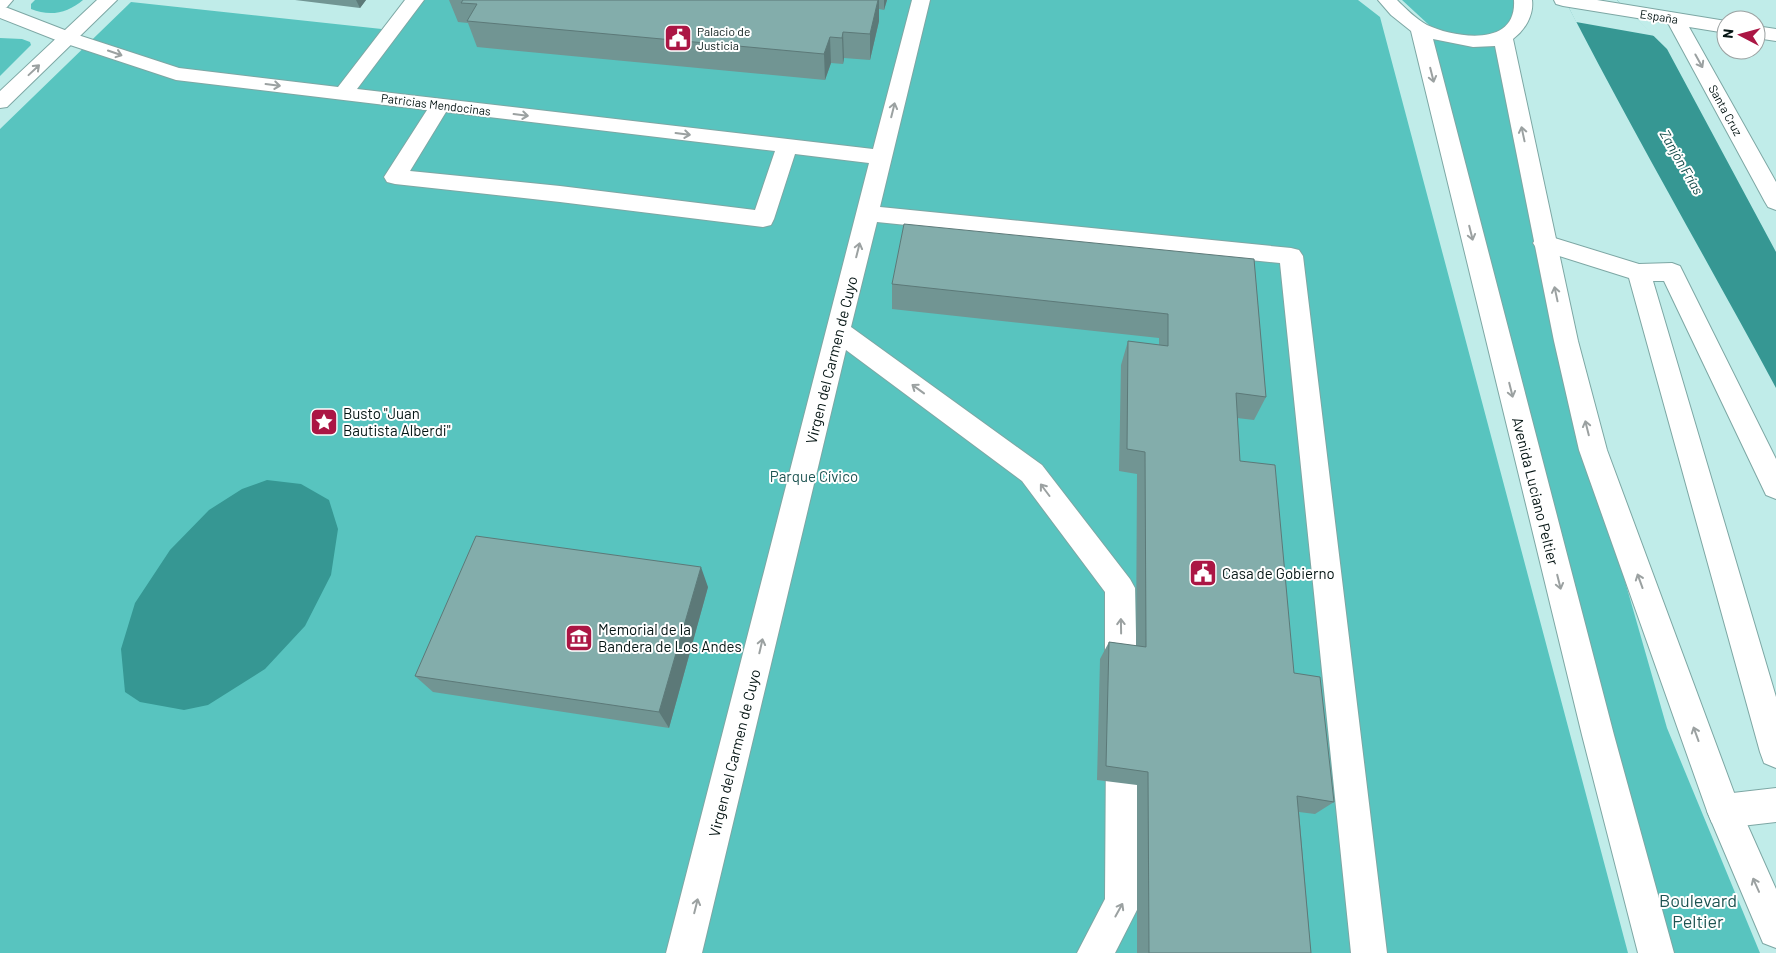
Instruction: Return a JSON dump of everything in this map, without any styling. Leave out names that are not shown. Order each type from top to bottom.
[{"type":"street","points":[[0,3],[4,0]]},
{"type":"street","points":[[0,102],[108,0]]},
{"type":"street","points":[[343,94],[415,0]]},
{"type":"street","name":"Virgen del Carmen de Cuyo","points":[[684,953],[921,0]]},
{"type":"street","points":[[1387,0],[1420,28],[1450,37],[1493,41],[1503,38],[1517,25],[1524,8],[1523,0]]},
{"type":"street","name":"España","points":[[1564,0],[1635,8],[1716,25]]},
{"type":"street","name":"Patricias Mendocinas","points":[[0,12],[68,38],[176,74],[881,157]]},
{"type":"street","name":"Santa Cruz","points":[[1675,18],[1776,202]]},
{"type":"street","name":"Avenida Luciano Peltier","points":[[1420,28],[1595,726],[1656,953]]},
{"type":"street","points":[[1503,38],[1545,243],[1593,450],[1724,811],[1776,930]]},
{"type":"street","points":[[440,105],[395,177],[560,194],[763,220],[787,146]]},
{"type":"street","points":[[867,214],[1291,256],[1369,953]]},
{"type":"street","points":[[1545,243],[1638,273],[1672,272],[1776,487]]},
{"type":"street","points":[[1638,273],[1776,752]]},
{"type":"street","points":[[838,331],[1032,473],[1120,588],[1123,902],[1095,953]]},
{"type":"street","points":[[1724,811],[1776,805]]},
{"type":"green space","points":[[35,0],[83,0],[65,11],[45,13],[31,9],[31,4]]},
{"type":"green space","name":"Parque Cívico","points":[[413,0],[1358,0],[1380,17],[1628,953],[0,953],[0,129],[131,2],[391,30]]},
{"type":"green space","name":"Boulevard Peltier","points":[[1402,0],[1518,0],[1508,29],[1562,361],[1667,728],[1760,953],[1668,953],[1603,717],[1429,25]]},
{"type":"green space","points":[[0,38],[22,39],[30,42],[31,45],[0,76]]},
{"type":"water","name":"Zanjón Frías","points":[[1565,0],[1617,0],[1667,49],[1776,252],[1776,388],[1616,98]]},
{"type":"water","points":[[267,480],[301,484],[329,500],[338,529],[331,575],[305,626],[265,669],[208,705],[184,710],[140,702],[125,692],[121,649],[135,603],[170,550],[209,510],[242,489]]},
{"type":"pier","points":[[1565,0],[1617,0],[1655,36],[1576,22]]},
{"type":"building","points":[[463,0],[878,0],[870,34],[843,32],[842,38],[830,37],[824,54],[467,21],[477,4],[461,3]]},
{"type":"building","name":"Casa de Gobierno","points":[[904,224],[1254,259],[1266,397],[1236,393],[1240,461],[1275,465],[1294,673],[1320,677],[1334,802],[1297,796],[1311,953],[1149,953],[1148,772],[1106,766],[1109,642],[1146,647],[1145,452],[1127,449],[1128,341],[1168,346],[1168,314],[892,284]]},
{"type":"building","points":[[476,536],[701,567],[659,712],[415,676]]},
{"type":"place","name":"Palacio de Justicia","points":[[678,38]]},
{"type":"place","name":"Busto \"Juan Bautista Alberdi\"","points":[[324,422]]},
{"type":"place","name":"Casa de Gobierno","points":[[1203,573]]},
{"type":"place","name":"Memorial de la Bandera de Los Andes","points":[[579,638]]}]
